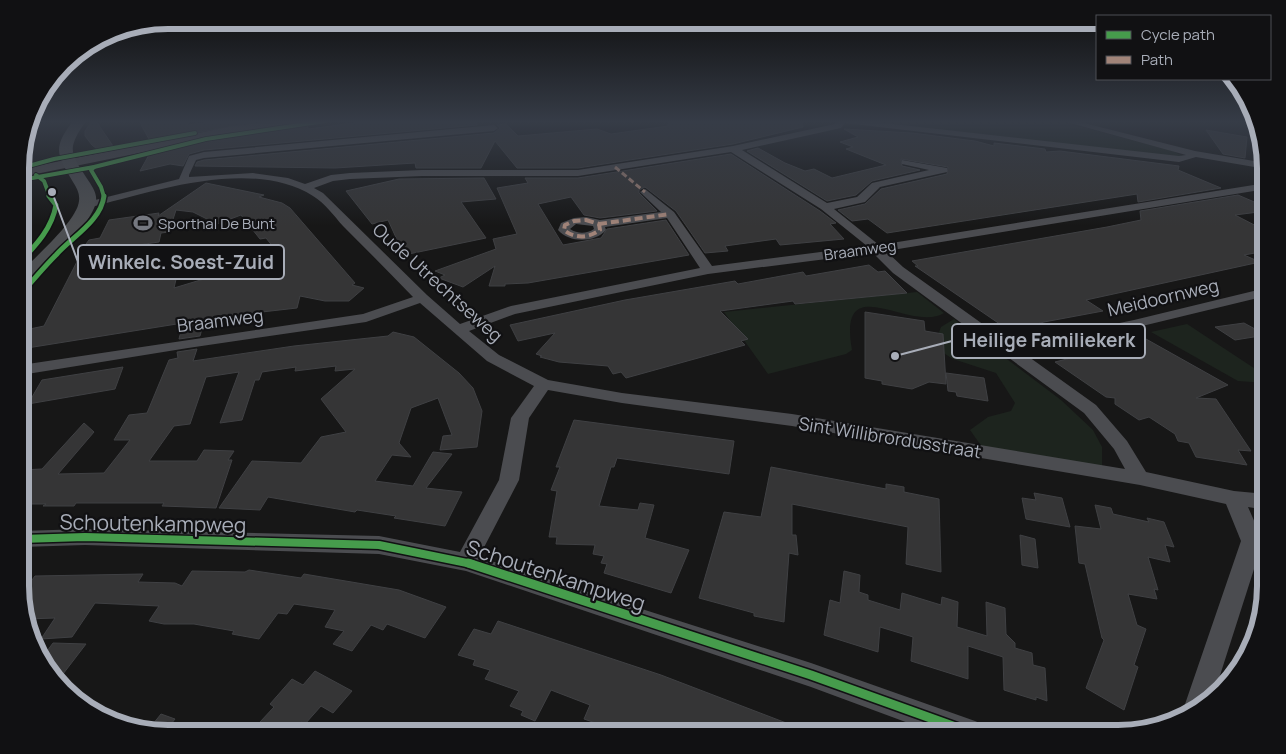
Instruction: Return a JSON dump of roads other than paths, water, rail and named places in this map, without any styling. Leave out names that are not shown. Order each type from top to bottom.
[{"type":"main road","points":[[29,276],[80,218],[87,200],[57,156]]},
{"type":"main road","points":[[29,263],[64,222],[69,211],[63,165],[64,156]]},
{"type":"main road","points":[[29,172],[106,156]]},
{"type":"street","points":[[184,181],[184,175],[192,158],[199,156]]},
{"type":"street","points":[[306,187],[331,178],[350,176],[422,173],[578,173],[687,156]]},
{"type":"street","points":[[744,156],[825,207],[876,249],[898,270],[1090,409],[1121,445],[1140,478]]},
{"type":"street","points":[[1155,156],[1179,159],[1191,156]]},
{"type":"street","points":[[1207,156],[1257,165]]},
{"type":"street","points":[[825,207],[861,200],[876,185],[943,170],[905,162]]},
{"type":"street","name":"Oude Utrechtseweg","points":[[87,200],[184,181],[232,177],[288,181],[306,187],[319,195],[422,298],[458,330],[493,358],[544,384]]},
{"type":"street","name":"Braamweg","points":[[458,330],[511,310],[708,270],[876,249],[1257,188]]},
{"type":"street","points":[[1243,190],[1257,195]]},
{"type":"street","points":[[645,192],[670,214],[708,270]]},
{"type":"street","points":[[599,224],[670,214]]},
{"type":"street","name":"Meidoornweg","points":[[1009,350],[1134,324],[1257,294]]},
{"type":"street","name":"Braamweg","points":[[29,369],[188,342],[366,318],[422,298]]},
{"type":"street","points":[[466,562],[509,480],[520,418],[544,384]]},
{"type":"street","name":"Sint Willibrordusstraat","points":[[544,384],[622,398],[792,420],[1140,478],[1234,498],[1257,501]]},
{"type":"street","points":[[1200,698],[1252,541],[1234,498]]},
{"type":"street","name":"Schoutenkampweg","points":[[29,539],[86,536],[379,545],[466,562],[811,675],[949,725]]},
{"type":"place","name":"Winkelc. Soest-Zuid","points":[[52,192]]},
{"type":"place","name":"Sporthal De Bunt","points":[[143,223]]},
{"type":"place","name":"Heilige Familiekerk","points":[[895,356]]}]
